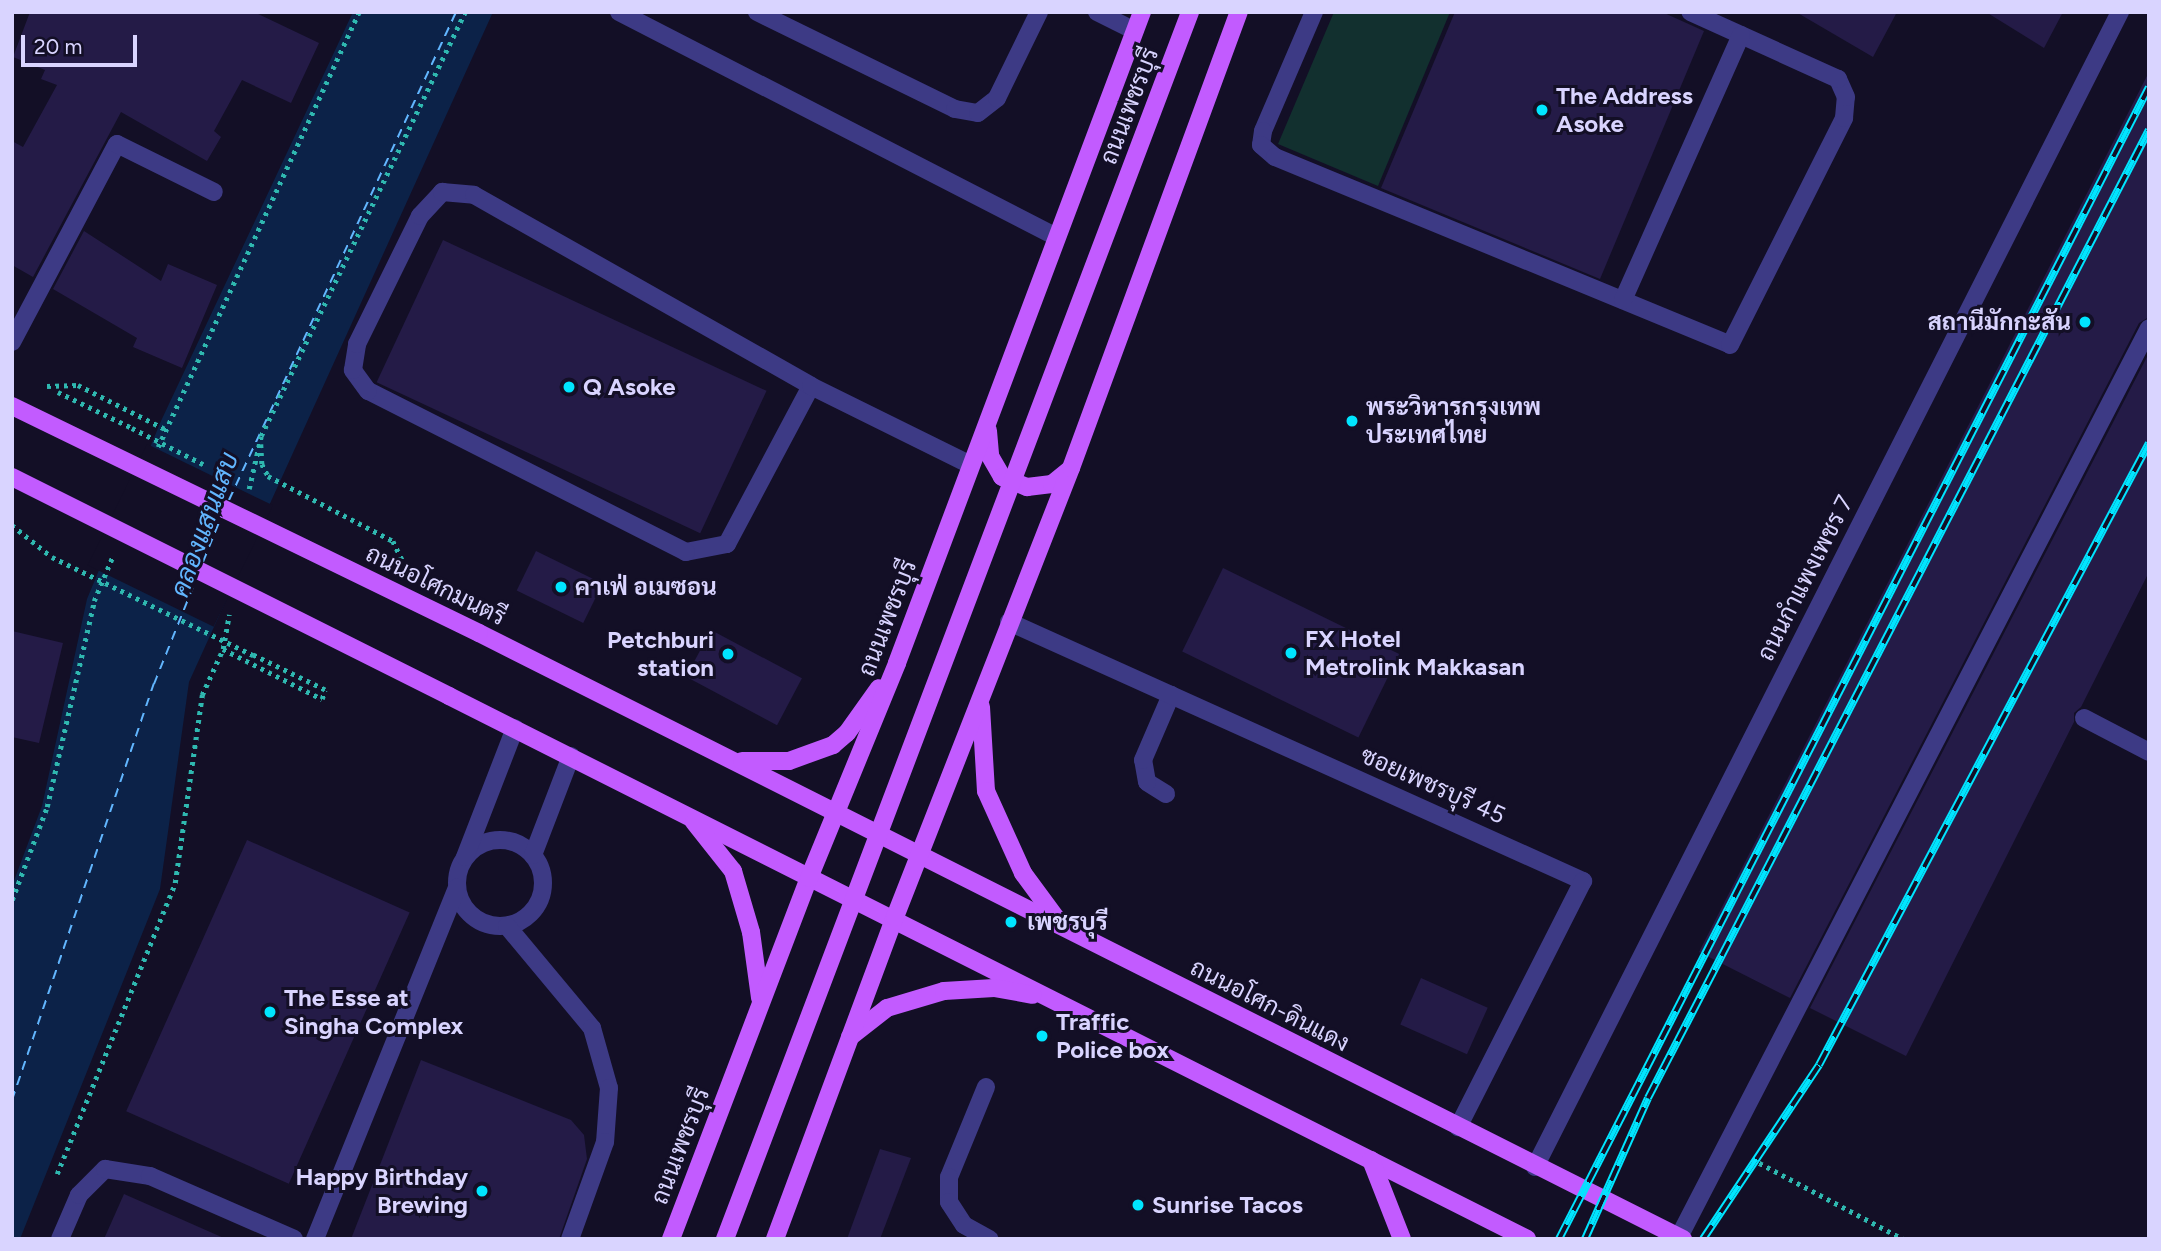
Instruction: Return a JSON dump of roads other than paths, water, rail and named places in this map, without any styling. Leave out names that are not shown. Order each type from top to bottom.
[{"type":"main road","name":"ถนนเพชรบุรี","points":[[671,1239],[809,878],[897,663],[1142,12]]},
{"type":"main road","name":"ถนนเพชรบุรี","points":[[725,1239],[1191,12]]},
{"type":"main road","points":[[775,1239],[895,917],[1071,468],[1239,12]]},
{"type":"main road","name":"ถนนอโศกมนตรี","points":[[12,406],[479,633],[836,814]]},
{"type":"main road","points":[[987,425],[990,456],[1002,477],[1027,487],[1052,484],[1071,468]]},
{"type":"main road","points":[[12,477],[684,811],[809,878],[895,917],[1370,1160],[1498,1233],[1527,1239]]},
{"type":"main road","points":[[724,758],[775,763],[833,745],[847,733],[897,663]]},
{"type":"main road","points":[[980,701],[986,791],[1023,873],[1063,927]]},
{"type":"main road","points":[[684,811],[733,871],[751,932],[760,1005]]},
{"type":"main road","name":"ถนนอโศก-ดินแดง","points":[[836,814],[922,853],[1458,1128],[1681,1238]]},
{"type":"main road","points":[[850,1037],[887,1008],[944,991],[1018,990],[1085,1014]]},
{"type":"main road","points":[[1370,1160],[1402,1239]]},
{"type":"street","points":[[619,12],[1056,237]]},
{"type":"street","points":[[757,12],[955,109],[978,113],[997,98],[1039,12]]},
{"type":"street","points":[[1097,12],[1135,31]]},
{"type":"street","points":[[1314,12],[1263,131],[1261,145],[1275,157],[1730,345],[1844,118],[1846,97],[1838,79],[1690,12]]},
{"type":"street","name":"ถนนกำแพงเพชร 7","points":[[1535,1167],[2120,12]]},
{"type":"street","points":[[1623,300],[1741,35]]},
{"type":"street","points":[[12,342],[117,144],[214,192]]},
{"type":"street","points":[[811,386],[727,544],[686,552],[368,391],[353,370],[357,344],[414,227],[442,192],[474,195],[811,386],[971,465]]},
{"type":"street","points":[[1681,1238],[2149,328]]},
{"type":"street","name":"ซอยเพชรบุรี 45","points":[[1009,622],[1583,881],[1458,1128]]},
{"type":"street","points":[[1166,794],[1147,782],[1143,760],[1171,695]]},
{"type":"street","points":[[2084,718],[2149,752]]},
{"type":"street","points":[[314,1239],[457,888],[464,860],[515,728]]},
{"type":"street","points":[[533,855],[571,756]]},
{"type":"street","points":[[457,888],[469,913],[480,921],[507,926],[531,914],[539,902],[542,875],[533,855],[515,842],[501,840],[480,845],[464,860]]},
{"type":"street","points":[[507,926],[592,1028],[609,1088],[605,1142],[568,1235]]},
{"type":"street","points":[[986,1087],[949,1177],[949,1202],[964,1225],[989,1239]]},
{"type":"street","points":[[60,1239],[79,1195],[105,1169],[150,1176],[294,1239]]},
{"type":"water","name":"คลองแสนแสบ","points":[[353,12],[493,12],[189,682],[160,889],[20,1239],[12,1239],[12,886],[42,806],[87,599],[161,421]]},
{"type":"railway","points":[[1559,1239],[2149,87]]},
{"type":"railway","points":[[1585,1239],[1648,1098],[2149,130]]},
{"type":"railway","points":[[1703,1239],[1819,1065],[2149,443]]},
{"type":"place","name":"The Address Asoke","points":[[1542,110]]},
{"type":"place","name":"สถานีมักกะสัน","points":[[2085,322]]},
{"type":"place","name":"Q Asoke","points":[[569,387]]},
{"type":"place","name":"พระวิหารกรุงเทพ ประเทศไทย","points":[[1352,421]]},
{"type":"place","name":"คาเฟ่ อเมซอน","points":[[561,587]]},
{"type":"place","name":"FX Hotel Metrolink Makkasan","points":[[1291,653]]},
{"type":"place","name":"Petchburi station","points":[[728,654]]},
{"type":"place","name":"เพชรบุรี","points":[[1011,922]]},
{"type":"place","name":"The Esse at Singha Complex","points":[[270,1012]]},
{"type":"place","name":"Traffic Police box","points":[[1042,1036]]},
{"type":"place","name":"Happy Birthday Brewing","points":[[482,1191]]},
{"type":"place","name":"Sunrise Tacos","points":[[1138,1205]]}]
